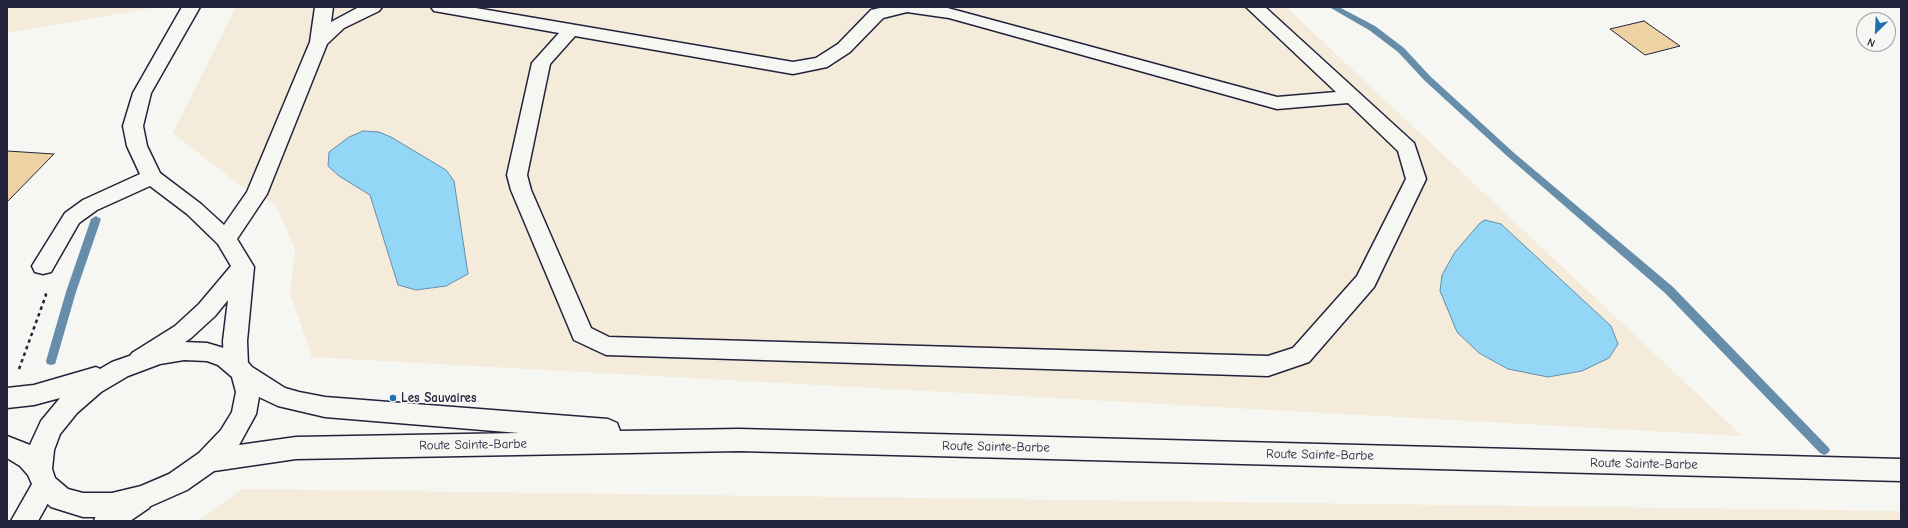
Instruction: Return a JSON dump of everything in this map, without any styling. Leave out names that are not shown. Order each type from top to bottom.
[{"type":"main road","points":[[107,521],[144,497],[178,482],[208,461],[230,438],[244,414],[248,392],[240,370],[235,341],[243,267],[226,239],[194,209],[152,177],[137,146],[133,126],[142,93],[191,7]]},
{"type":"main road","points":[[226,239],[257,194],[318,42],[324,7]]},
{"type":"main road","points":[[318,42],[338,24],[373,7]]},
{"type":"main road","points":[[440,7],[793,68],[821,63],[844,48],[877,14],[905,7]]},
{"type":"main road","points":[[909,7],[950,13],[1277,103],[1354,97]]},
{"type":"main road","points":[[571,30],[541,63],[517,175],[521,190],[582,334],[606,346],[1268,366],[1301,354],[1366,281],[1416,179],[1407,148],[1354,97],[1255,7]]},
{"type":"main road","points":[[43,266],[72,218],[90,205],[152,177]]},
{"type":"main road","points":[[24,521],[42,477],[41,450],[50,428],[68,406],[92,386],[183,332],[208,310],[243,267]]},
{"type":"main road","name":"Route Sainte-Barbe","points":[[129,365],[158,355],[184,351],[207,352],[226,358],[240,370],[278,396],[325,407],[739,440]]},
{"type":"main road","points":[[7,398],[34,395],[74,385],[129,365]]},
{"type":"main road","name":"Route Sainte-Barbe","points":[[208,461],[296,448],[739,440],[1901,470]]},
{"type":"main road","points":[[7,447],[17,450],[29,458],[60,499],[83,506],[112,505],[144,497]]},
{"type":"path","points":[[18,372],[46,295]]},
{"type":"shaded area","points":[[7,7],[157,7],[7,33]]},
{"type":"shaded area","points":[[236,7],[1286,7],[1742,436],[312,357],[290,293],[295,249],[276,205],[241,186],[173,133]]},
{"type":"shaded area","points":[[242,489],[1901,511],[1901,521],[198,521]]},
{"type":"water","points":[[363,131],[379,132],[391,137],[446,170],[454,181],[468,274],[446,286],[416,290],[398,285],[370,195],[339,176],[328,166],[329,152],[349,137]]},
{"type":"water","points":[[1485,220],[1501,224],[1611,326],[1618,344],[1609,358],[1582,371],[1548,377],[1508,369],[1479,353],[1457,332],[1440,291],[1442,275],[1455,252],[1480,223]]},
{"type":"building","points":[[1644,21],[1680,46],[1645,55],[1610,29]]},
{"type":"building","points":[[7,151],[54,154],[7,202]]},
{"type":"waterway","points":[[1333,7],[1372,28],[1401,50],[1427,78],[1510,154],[1669,290],[1824,450]]},
{"type":"waterway","points":[[51,361],[71,292],[96,219]]},
{"type":"place","name":"Les Sauvaires","points":[[393,398]]}]
